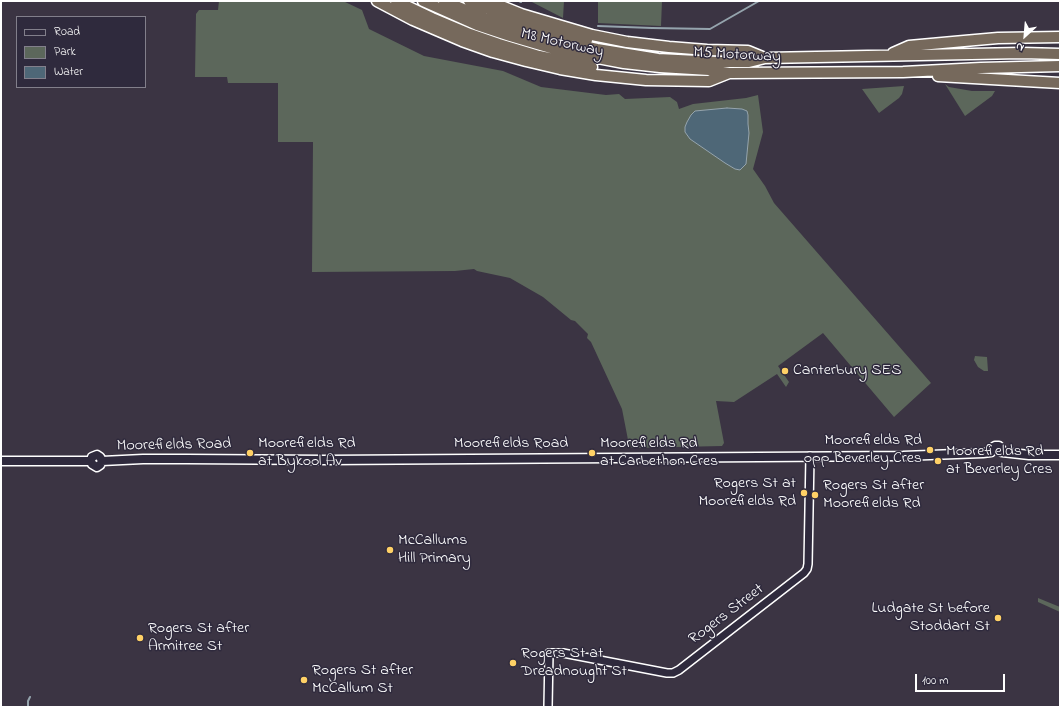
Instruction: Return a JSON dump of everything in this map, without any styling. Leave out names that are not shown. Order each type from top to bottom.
[{"type":"highway","points":[[377,1],[413,20],[462,41],[493,52],[560,68],[596,75],[646,80],[709,81],[729,73]]},
{"type":"highway","name":"M8 Motorway","points":[[396,1],[470,34],[559,61],[600,69],[656,75],[708,77],[729,73]]},
{"type":"highway","name":"M5 Motorway","points":[[423,1],[477,25],[554,49],[624,63],[660,67],[709,70],[729,73],[903,72],[1060,66]]},
{"type":"highway","name":"M5 Motorway","points":[[444,1],[485,18],[543,37],[634,56],[664,59],[750,62],[765,58],[1022,53],[1060,54]]},
{"type":"highway","name":"M8 Motorway","points":[[469,1],[540,28],[619,47],[668,53],[716,56],[748,55],[765,58]]},
{"type":"highway","points":[[489,1],[521,14],[592,35],[669,48],[748,51],[765,58]]},
{"type":"highway","points":[[888,56],[909,46],[998,38],[1060,37]]},
{"type":"highway","points":[[903,72],[1060,83]]},
{"type":"main road","name":"Moorefields Road","points":[[1,461],[91,461],[93,466],[97,467],[100,466],[102,461],[143,459],[327,460],[933,455],[991,452],[992,448],[995,446],[1001,448],[1002,452],[1029,455],[1060,455]]},
{"type":"street","name":"Rogers Street","points":[[548,707],[549,653],[566,654],[667,673],[673,672],[679,670],[804,574],[807,569],[809,555],[810,456]]},
{"type":"green space","points":[[219,1],[343,1],[362,10],[369,29],[424,56],[503,71],[541,87],[606,95],[619,94],[625,99],[670,97],[677,102],[679,109],[693,104],[746,98],[758,95],[763,132],[753,169],[765,186],[774,203],[931,383],[894,417],[823,333],[778,366],[789,382],[786,387],[777,374],[734,402],[716,401],[724,443],[722,446],[632,448],[629,445],[622,409],[591,342],[587,338],[588,334],[575,321],[571,320],[543,297],[510,278],[477,271],[474,269],[455,271],[312,272],[313,142],[278,142],[278,83],[228,83],[227,77],[195,77],[196,14],[199,10],[218,10]]},
{"type":"green space","points":[[530,1],[564,1],[563,18]]},
{"type":"green space","points":[[598,1],[662,1],[661,26],[598,23]]},
{"type":"green space","points":[[945,84],[949,87],[972,91],[995,91],[992,96],[965,116]]},
{"type":"green space","points":[[904,86],[902,94],[899,98],[879,113],[862,89]]},
{"type":"green space","points":[[975,356],[987,357],[988,371],[984,371],[978,367],[974,360]]},
{"type":"green space","points":[[1038,598],[1060,607],[1060,612],[1038,602]]},
{"type":"water","points":[[727,108],[742,109],[747,111],[748,115],[749,133],[746,164],[740,170],[735,169],[725,163],[690,139],[685,132],[687,122],[695,111]]},
{"type":"waterway","points":[[598,26],[710,29],[759,1]]},
{"type":"waterway","points":[[28,707],[30,697]]},
{"type":"place","name":"Canterbury SES","points":[[785,371]]},
{"type":"place","name":"Moorefields Rd opp Beverley Cres","points":[[930,450]]},
{"type":"place","name":"Moorefields Rd at Bykool Av","points":[[250,453]]},
{"type":"place","name":"Moorefields Rd at Carbethon Cres","points":[[592,453]]},
{"type":"place","name":"Moorefields Rd at Beverley Cres","points":[[938,461]]},
{"type":"place","name":"Rogers St at Moorefields Rd","points":[[804,493]]},
{"type":"place","name":"Rogers St after Moorefields Rd","points":[[815,495]]},
{"type":"place","name":"McCallums Hill Primary","points":[[390,550]]},
{"type":"place","name":"Ludgate St before Stoddart St","points":[[998,618]]},
{"type":"place","name":"Rogers St after Armitree St","points":[[140,638]]},
{"type":"place","name":"Rogers St at Dreadnought St","points":[[513,663]]},
{"type":"place","name":"Rogers St after McCallum St","points":[[304,680]]}]
